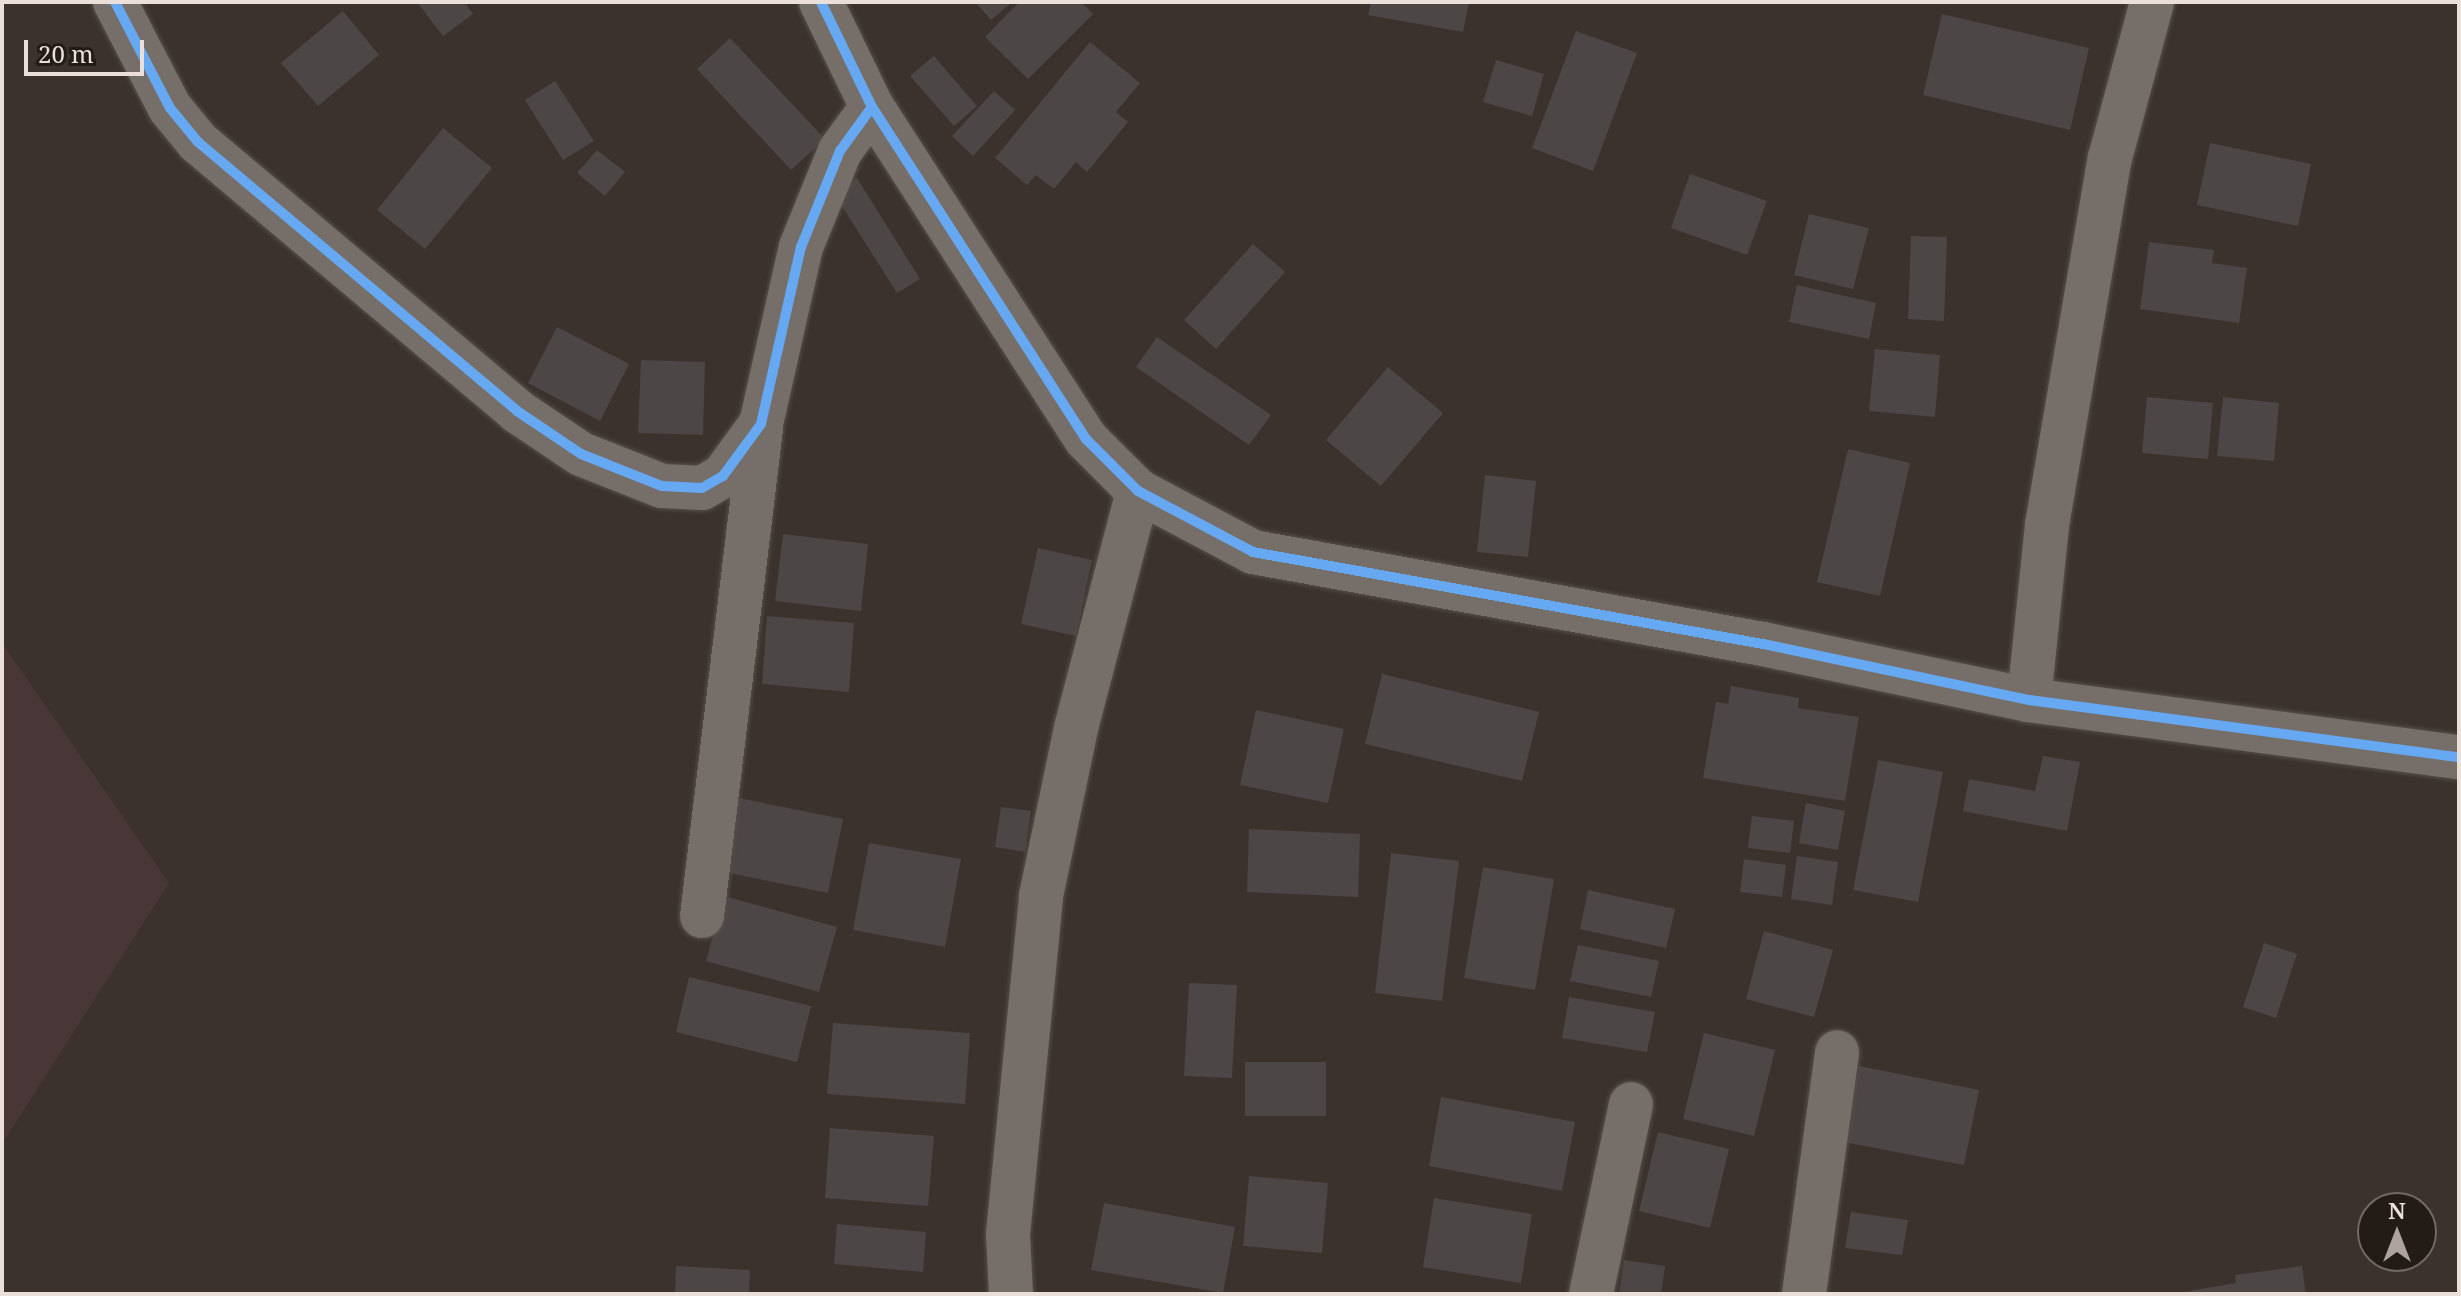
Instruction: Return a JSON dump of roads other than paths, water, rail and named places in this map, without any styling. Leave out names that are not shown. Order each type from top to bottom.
[{"type":"street","points":[[115,2],[170,108],[198,142],[517,411],[581,454],[662,486],[702,488],[723,476],[761,424]]},
{"type":"street","points":[[821,2],[872,107],[1086,439],[1138,491],[1253,552],[1763,644],[2029,700],[2459,757]]},
{"type":"street","points":[[2029,700],[2047,525],[2110,158],[2152,2]]},
{"type":"street","points":[[702,916],[761,424],[801,247],[840,151],[872,107]]},
{"type":"street","points":[[1011,1294],[1008,1234],[1041,896],[1076,728],[1138,491]]},
{"type":"street","points":[[1804,1294],[1837,1052]]},
{"type":"street","points":[[1591,1294],[1631,1104]]}]
